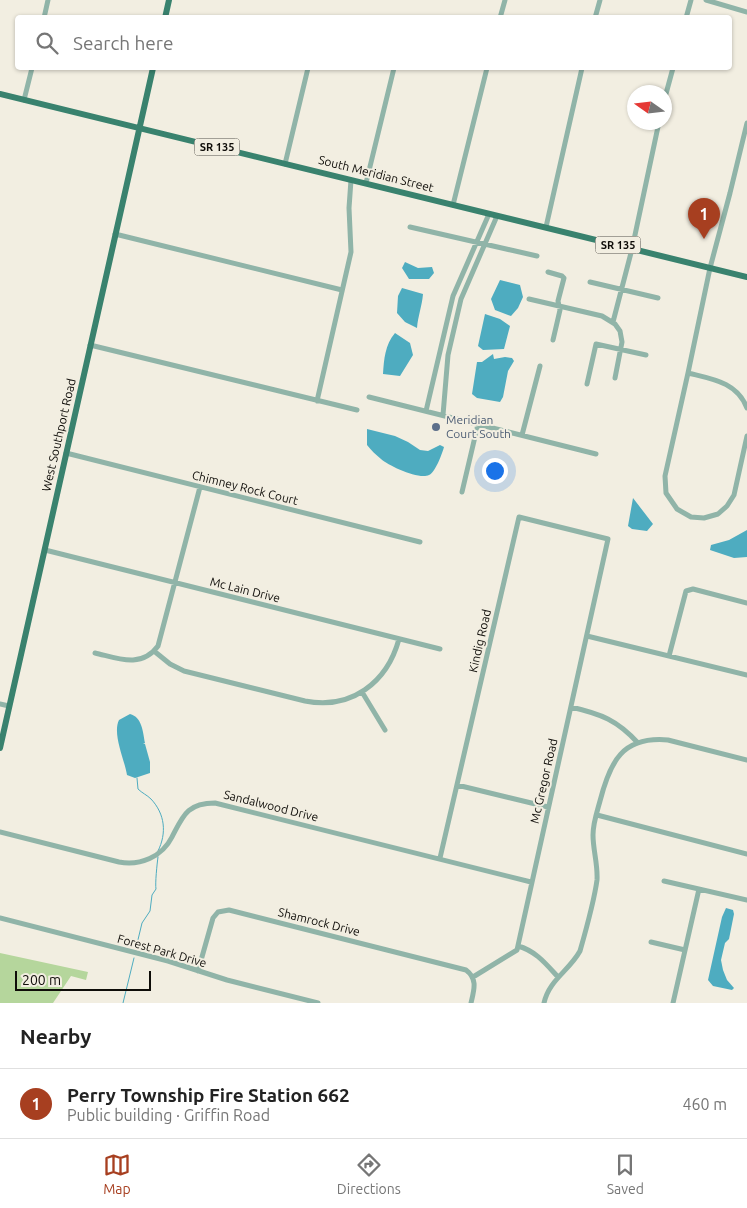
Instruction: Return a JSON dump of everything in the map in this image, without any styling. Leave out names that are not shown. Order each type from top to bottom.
[{"type":"main road","points":[[166,15],[169,0]]},
{"type":"main road","name":"West Southport Road","points":[[0,748],[153,70]]},
{"type":"main road","name":"South Meridian Street","points":[[0,94],[747,277]]},
{"type":"street","points":[[45,15],[48,0]]},
{"type":"street","points":[[501,15],[505,0]]},
{"type":"street","points":[[596,15],[600,0]]},
{"type":"street","points":[[687,15],[690,0]]},
{"type":"street","points":[[706,0],[747,12]]},
{"type":"street","points":[[24,100],[32,70]]},
{"type":"street","points":[[285,164],[308,70]]},
{"type":"street","points":[[366,184],[394,70]]},
{"type":"street","points":[[453,205],[487,70]]},
{"type":"street","points":[[546,228],[582,70]]},
{"type":"street","points":[[668,85],[672,70]]},
{"type":"street","points":[[747,123],[710,268],[664,482],[666,493],[672,504],[683,514],[700,518],[716,515],[728,506],[734,495],[747,436]]},
{"type":"street","points":[[613,322],[632,249],[657,130]]},
{"type":"street","points":[[317,401],[352,246],[349,208],[351,180]]},
{"type":"street","points":[[426,411],[453,296],[489,214]]},
{"type":"street","points":[[443,415],[448,355],[461,299],[497,216]]},
{"type":"street","points":[[410,227],[537,256]]},
{"type":"street","points":[[115,234],[342,290]]},
{"type":"street","points":[[548,272],[563,277],[553,340]]},
{"type":"street","points":[[590,282],[658,298]]},
{"type":"street","points":[[529,299],[602,316],[613,322],[621,335],[621,350],[615,378]]},
{"type":"street","points":[[588,384],[596,344],[646,355]]},
{"type":"street","points":[[90,345],[357,410]]},
{"type":"street","points":[[522,435],[540,366]]},
{"type":"street","points":[[688,373],[720,381],[735,389],[742,397],[747,408]]},
{"type":"street","points":[[369,397],[596,454]]},
{"type":"street","points":[[462,492],[478,424]]},
{"type":"street","name":"Chimney Rock Court","points":[[66,453],[420,542]]},
{"type":"street","points":[[95,653],[133,661],[146,658],[154,651],[160,641],[200,487]]},
{"type":"street","name":"Kindig Road","points":[[440,858],[519,517],[608,539]]},
{"type":"street","name":"Mc Gregor Road","points":[[518,946],[608,539]]},
{"type":"street","name":"Mc Lain Drive","points":[[44,550],[440,649]]},
{"type":"street","points":[[669,656],[686,591],[692,589],[747,603]]},
{"type":"street","points":[[587,636],[747,676]]},
{"type":"street","points":[[154,651],[170,664],[184,671],[318,703],[334,702],[349,698],[362,692],[374,683],[386,670],[399,639]]},
{"type":"street","points":[[362,692],[385,730]]},
{"type":"street","points":[[0,704],[9,706]]},
{"type":"street","points":[[571,707],[593,712],[613,721],[625,729],[638,743]]},
{"type":"street","points":[[544,1003],[550,986],[575,960],[582,946],[596,882],[593,835],[607,776],[612,764],[622,753],[638,743],[657,739],[668,740],[747,760]]},
{"type":"street","points":[[457,785],[548,808]]},
{"type":"street","name":"Sandalwood Drive","points":[[0,832],[119,862],[136,863],[148,860],[162,851],[188,810],[200,804],[213,802],[531,882]]},
{"type":"street","points":[[597,815],[747,854]]},
{"type":"street","points":[[664,882],[747,900]]},
{"type":"street","points":[[673,1003],[699,889]]},
{"type":"street","name":"Shamrock Drive","points":[[198,971],[213,918],[218,912],[227,910],[464,970],[473,977]]},
{"type":"street","name":"Forest Park Drive","points":[[0,918],[168,961],[232,981],[318,1003]]},
{"type":"street","points":[[651,942],[685,950]]},
{"type":"street","points":[[471,1003],[475,986],[473,977],[517,950],[518,946],[536,954],[558,977]]},
{"type":"green space","points":[[0,953],[88,972],[86,980],[71,976],[53,1003],[0,1003]]},
{"type":"water","points":[[405,262],[418,268],[432,267],[434,273],[429,279],[409,279],[402,268]]},
{"type":"water","points":[[500,280],[520,285],[523,297],[518,308],[511,316],[495,310],[491,299]]},
{"type":"water","points":[[402,288],[423,294],[417,328],[405,322],[397,313],[398,296]]},
{"type":"water","points":[[485,314],[500,319],[510,326],[504,349],[483,350],[478,346]]},
{"type":"water","points":[[395,333],[410,343],[413,355],[400,376],[383,374],[387,347]]},
{"type":"water","points":[[493,354],[494,359],[505,357],[512,358],[514,361],[508,371],[503,397],[500,402],[477,398],[472,394],[477,362],[482,362]]},
{"type":"water","points":[[367,429],[395,436],[420,450],[428,451],[440,445],[444,447],[434,471],[429,475],[418,476],[385,462],[367,445]]},
{"type":"water","points":[[633,498],[653,524],[647,531],[632,529],[628,526]]},
{"type":"water","points":[[747,530],[747,557],[734,558],[710,550],[711,545],[729,540]]},
{"type":"water","points":[[130,714],[137,718],[141,726],[145,743],[143,743],[145,744],[150,762],[150,773],[135,778],[127,775],[117,733],[119,720]]},
{"type":"water","points":[[726,908],[733,910],[734,914],[729,939],[725,943],[721,960],[727,980],[734,988],[732,990],[713,986],[708,980],[722,917]]},
{"type":"waterway","points":[[137,778],[138,789],[151,799],[162,817],[163,837],[158,851]]},
{"type":"waterway","points":[[136,948],[142,923],[150,911],[152,895],[156,889],[158,857]]},
{"type":"waterway","points":[[123,1003],[134,958]]},
{"type":"place","name":"Perry Township Fire Station 662","points":[[704,239]]},
{"type":"place","name":"Meridian Court South","points":[[436,427]]}]
